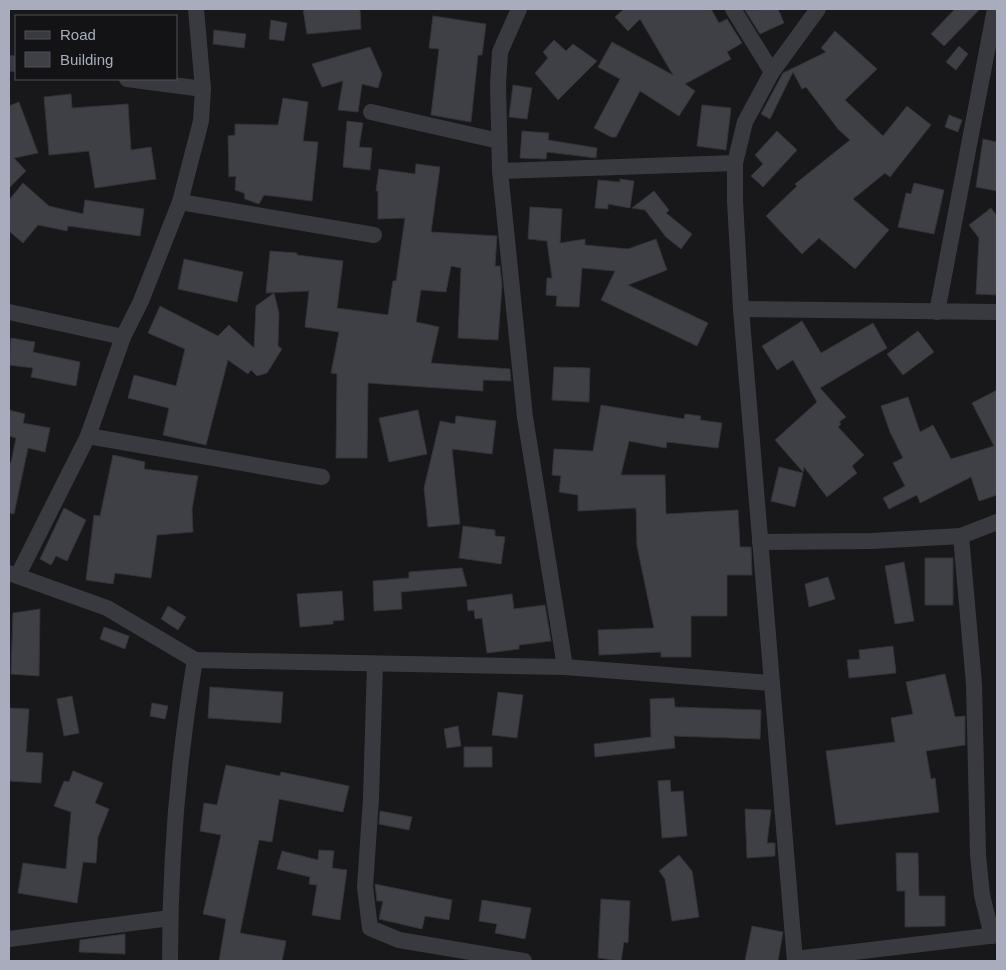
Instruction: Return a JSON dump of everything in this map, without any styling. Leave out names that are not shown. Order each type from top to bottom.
[{"type":"street","points":[[196,9],[203,89],[201,121],[180,202],[141,301],[123,337],[88,436],[14,574],[107,608],[195,660],[566,666],[771,683]]},
{"type":"street","points":[[519,9],[500,52],[498,84],[500,171],[525,418],[566,666]]},
{"type":"street","points":[[733,9],[772,72]]},
{"type":"street","points":[[818,9],[772,72],[745,122],[736,163],[735,201],[740,309],[794,960],[995,936],[982,895],[979,865],[974,684],[961,536]]},
{"type":"street","points":[[937,312],[994,9]]},
{"type":"street","points":[[135,80],[203,89]]},
{"type":"street","points":[[371,112],[499,141]]},
{"type":"street","points":[[500,171],[736,163]]},
{"type":"street","points":[[180,202],[374,235]]},
{"type":"street","points":[[740,309],[997,312]]},
{"type":"street","points":[[9,312],[123,337]]},
{"type":"street","points":[[88,436],[322,477]]},
{"type":"street","points":[[760,542],[871,541],[961,536],[997,522]]},
{"type":"street","points":[[170,961],[170,918],[186,715],[195,660]]},
{"type":"street","points":[[376,664],[371,798],[365,887],[370,928],[399,940],[524,961]]},
{"type":"street","points":[[9,939],[170,918]]},
{"type":"building","points":[[303,9],[360,9],[361,29],[307,34]]},
{"type":"building","points":[[624,9],[711,9],[719,23],[727,19],[742,43],[727,52],[731,59],[685,84],[695,91],[679,116],[640,91],[616,137],[611,137],[594,128],[620,79],[598,67],[612,42],[673,75],[640,19],[628,31],[615,17]]},
{"type":"building","points":[[778,9],[784,23],[760,34],[745,10]]},
{"type":"building","points":[[955,9],[980,9],[944,46],[931,34]]},
{"type":"building","points":[[433,16],[486,24],[482,55],[478,55],[471,122],[431,115],[439,49],[429,48]]},
{"type":"building","points":[[271,20],[287,23],[284,41],[269,39]]},
{"type":"building","points":[[214,30],[246,34],[244,48],[213,44]]},
{"type":"building","points":[[835,31],[877,69],[845,100],[883,136],[907,106],[931,125],[890,177],[885,173],[853,199],[889,230],[855,269],[819,238],[802,254],[766,216],[797,186],[795,184],[850,140],[838,129],[806,87],[802,89],[793,72],[770,119],[761,114],[783,73],[826,52],[821,48]]},
{"type":"building","points":[[554,40],[566,51],[573,44],[597,61],[558,100],[535,73],[548,58],[543,52]]},
{"type":"building","points":[[959,46],[968,54],[956,70],[946,62]]},
{"type":"building","points":[[370,47],[382,74],[378,88],[362,84],[358,112],[338,110],[343,81],[322,87],[312,64]]},
{"type":"building","points":[[513,85],[532,88],[527,119],[509,117]]},
{"type":"building","points":[[71,94],[72,108],[128,104],[131,150],[151,147],[156,179],[95,188],[89,151],[49,155],[44,97]]},
{"type":"building","points":[[283,98],[308,102],[303,141],[318,142],[312,201],[264,195],[259,204],[245,199],[244,193],[235,190],[236,176],[229,177],[228,136],[235,135],[235,124],[278,125]]},
{"type":"building","points":[[19,102],[38,153],[14,158],[26,171],[9,188],[9,106]]},
{"type":"building","points":[[702,105],[731,108],[726,150],[697,146]]},
{"type":"building","points":[[949,115],[962,120],[958,132],[945,127]]},
{"type":"building","points":[[347,121],[363,123],[359,147],[372,148],[370,170],[343,167]]},
{"type":"building","points":[[522,131],[549,133],[548,140],[597,148],[596,158],[547,152],[546,159],[520,158]]},
{"type":"building","points":[[777,131],[797,150],[763,187],[751,176],[763,164],[755,155]]},
{"type":"building","points":[[983,139],[997,142],[997,191],[976,187]]},
{"type":"building","points":[[416,164],[440,167],[431,232],[497,236],[495,266],[500,266],[502,286],[498,340],[458,338],[461,268],[451,266],[446,292],[421,290],[416,322],[439,327],[431,363],[510,369],[511,381],[483,380],[483,391],[368,383],[367,458],[336,458],[337,374],[331,373],[339,332],[305,327],[309,291],[266,293],[270,251],[297,253],[297,255],[343,261],[337,308],[388,315],[393,281],[396,281],[405,218],[378,219],[378,191],[376,191],[379,169],[415,174]]},
{"type":"building","points":[[620,179],[634,181],[630,208],[608,204],[608,209],[595,208],[598,180],[620,182]]},
{"type":"building","points":[[23,183],[49,206],[83,214],[85,200],[144,209],[140,236],[68,226],[67,231],[38,225],[23,243],[9,231],[9,200]]},
{"type":"building","points":[[914,183],[944,190],[934,234],[898,227],[906,193],[911,194]]},
{"type":"building","points":[[654,191],[669,210],[666,213],[692,234],[681,249],[666,237],[645,210],[632,208]]},
{"type":"building","points":[[530,207],[562,209],[560,243],[585,239],[585,245],[628,249],[656,239],[667,270],[628,285],[708,323],[697,346],[601,300],[615,271],[582,268],[579,307],[556,306],[557,296],[546,295],[547,278],[552,278],[547,241],[528,239]]},
{"type":"building","points":[[991,208],[997,216],[997,295],[976,294],[979,238],[969,225]]},
{"type":"building","points":[[184,259],[243,272],[237,302],[178,289]]},
{"type":"building","points":[[274,293],[279,313],[278,346],[282,349],[267,373],[257,376],[251,370],[248,374],[228,360],[206,445],[163,435],[169,408],[128,398],[134,375],[176,386],[185,349],[148,333],[160,306],[218,336],[229,325],[254,348],[256,306]]},
{"type":"building","points":[[802,321],[821,353],[873,323],[887,348],[820,388],[846,417],[839,422],[841,424],[838,427],[864,455],[852,466],[857,473],[827,497],[804,467],[803,472],[775,440],[817,402],[793,360],[777,370],[762,346]]},
{"type":"building","points":[[918,331],[934,352],[903,375],[887,354]]},
{"type":"building","points":[[11,338],[35,342],[33,352],[80,362],[76,386],[31,377],[33,368],[9,365]]},
{"type":"building","points":[[554,367],[590,368],[589,402],[552,400]]},
{"type":"building","points":[[997,390],[997,495],[979,501],[971,477],[920,503],[917,495],[889,509],[883,498],[905,486],[893,463],[903,458],[890,432],[881,406],[908,397],[920,432],[933,425],[951,459],[994,446],[972,403]]},
{"type":"building","points":[[601,405],[684,419],[685,414],[701,416],[700,420],[722,423],[718,448],[667,442],[666,448],[629,441],[621,475],[665,475],[666,514],[738,510],[740,547],[751,547],[752,575],[727,575],[727,616],[691,616],[691,657],[661,657],[661,652],[599,655],[598,630],[654,628],[637,546],[636,508],[578,511],[578,495],[559,492],[561,476],[552,475],[554,449],[593,451]]},
{"type":"building","points":[[9,410],[25,414],[23,423],[50,428],[45,452],[28,448],[14,514],[9,513],[9,462],[11,463],[16,438],[9,436]]},
{"type":"building","points":[[418,410],[427,454],[389,462],[379,418]]},
{"type":"building","points":[[456,416],[496,421],[492,454],[452,449],[460,524],[428,527],[424,488],[440,421],[455,424]]},
{"type":"building","points":[[113,455],[145,462],[144,469],[198,476],[192,509],[193,532],[157,535],[151,578],[115,573],[113,584],[86,580],[94,515],[100,516]]},
{"type":"building","points":[[779,467],[803,473],[795,507],[771,501]]},
{"type":"building","points":[[64,508],[86,520],[67,561],[56,556],[51,565],[40,559]]},
{"type":"building","points":[[463,526],[495,530],[495,536],[505,537],[501,564],[459,558]]},
{"type":"building","points":[[925,558],[953,558],[953,605],[925,605]]},
{"type":"building","points":[[904,562],[914,621],[895,624],[885,566]]},
{"type":"building","points":[[462,568],[467,586],[401,592],[402,609],[374,611],[373,581],[409,578],[409,572]]},
{"type":"building","points":[[828,577],[835,599],[809,607],[805,584]]},
{"type":"building","points":[[342,591],[344,620],[333,621],[333,624],[300,627],[297,594]]},
{"type":"building","points":[[512,594],[514,609],[545,605],[551,641],[519,645],[519,649],[487,653],[482,618],[475,619],[474,610],[468,611],[467,600]]},
{"type":"building","points":[[168,606],[186,617],[178,630],[161,619]]},
{"type":"building","points":[[40,609],[39,676],[11,674],[13,613]]},
{"type":"building","points":[[104,627],[129,636],[125,649],[100,639]]},
{"type":"building","points":[[893,646],[896,673],[849,678],[847,660],[860,659],[859,650]]},
{"type":"building","points":[[945,674],[955,717],[965,716],[965,745],[926,751],[931,779],[935,778],[939,812],[836,825],[826,751],[895,742],[891,718],[913,714],[906,682]]},
{"type":"building","points":[[210,687],[283,692],[281,723],[208,718]]},
{"type":"building","points":[[498,692],[523,695],[517,738],[492,735]]},
{"type":"building","points":[[72,696],[79,733],[64,736],[57,699]]},
{"type":"building","points":[[674,698],[675,707],[761,710],[760,739],[674,736],[675,748],[595,757],[594,744],[651,737],[650,699]]},
{"type":"building","points":[[152,703],[168,706],[165,719],[150,716]]},
{"type":"building","points":[[9,708],[29,709],[26,752],[43,753],[41,783],[9,781]]},
{"type":"building","points":[[458,726],[461,746],[447,748],[444,729]]},
{"type":"building","points":[[464,747],[492,747],[492,767],[464,767]]},
{"type":"building","points":[[226,765],[280,776],[281,772],[349,786],[343,812],[279,799],[272,842],[259,840],[240,933],[286,941],[282,961],[219,961],[226,919],[203,914],[221,835],[200,831],[204,803],[217,805]]},
{"type":"building","points":[[73,771],[103,783],[95,803],[109,809],[98,837],[96,863],[83,862],[77,903],[18,893],[23,863],[66,869],[71,812],[54,806],[64,781],[69,782]]},
{"type":"building","points":[[670,780],[671,792],[683,791],[687,836],[662,838],[658,781]]},
{"type":"building","points":[[745,809],[771,810],[767,843],[775,843],[775,856],[747,858]]},
{"type":"building","points":[[380,811],[412,817],[409,830],[379,824]]},
{"type":"building","points":[[319,850],[334,851],[332,868],[347,870],[340,920],[312,915],[317,885],[309,884],[310,877],[277,869],[282,851],[318,860]]},
{"type":"building","points":[[896,853],[918,853],[919,896],[945,896],[945,926],[905,927],[905,891],[897,891]]},
{"type":"building","points":[[679,855],[692,871],[699,917],[672,921],[665,879],[659,871]]},
{"type":"building","points":[[375,884],[452,900],[449,920],[425,916],[422,929],[379,919],[383,901],[377,901]]},
{"type":"building","points":[[601,899],[630,901],[628,943],[624,942],[621,961],[598,958]]},
{"type":"building","points":[[482,900],[531,908],[525,939],[495,933],[497,924],[479,921]]},
{"type":"building","points":[[752,926],[783,932],[778,961],[745,961]]},
{"type":"building","points":[[125,934],[125,954],[79,952],[80,940]]}]
